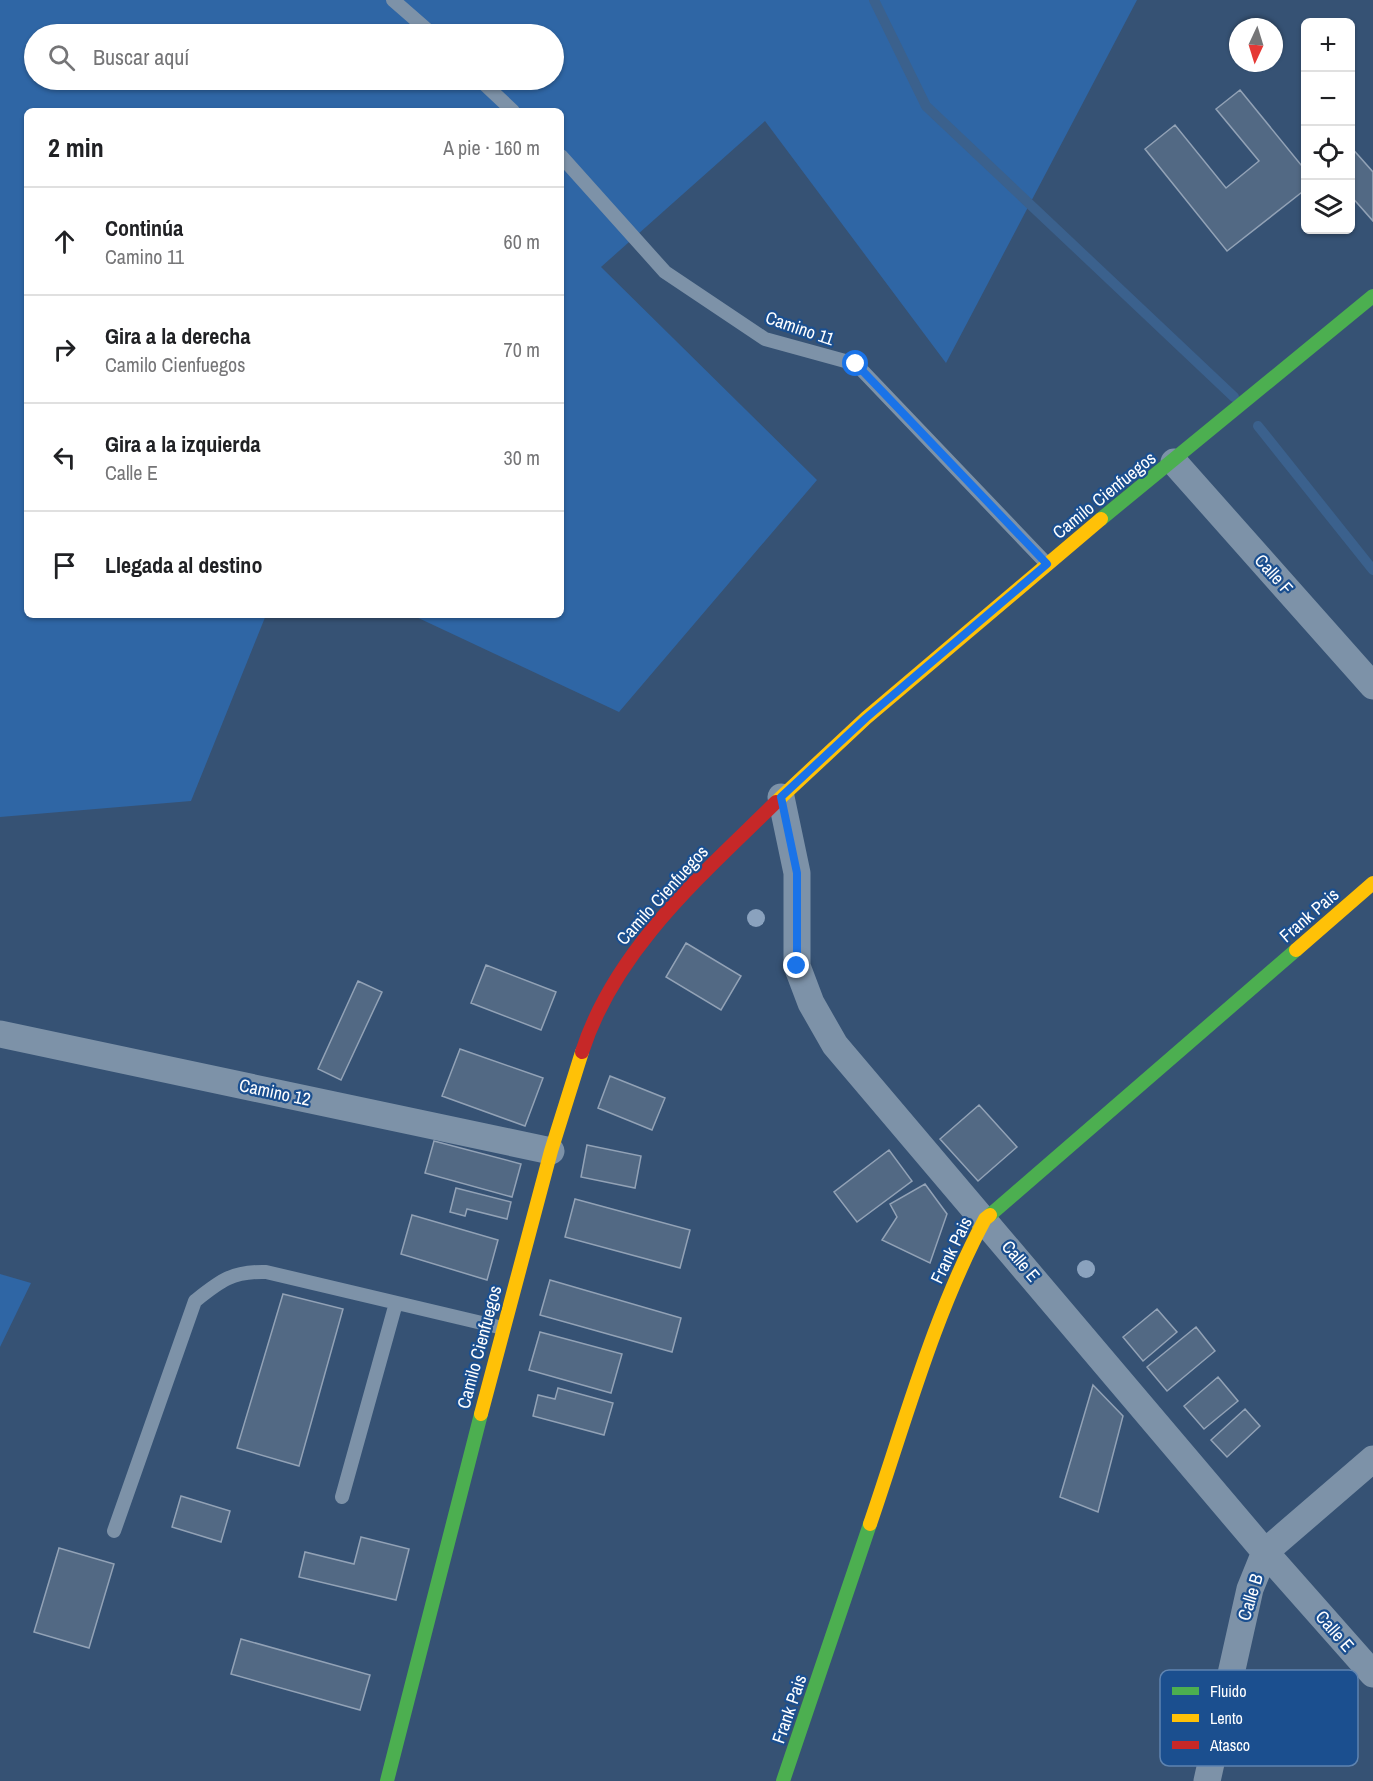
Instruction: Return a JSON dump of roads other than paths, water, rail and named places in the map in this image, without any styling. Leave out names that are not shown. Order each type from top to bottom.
[{"type":"street","name":"Camilo Cienfuegos","points":[[387,1781],[502,1328],[551,1151],[588,1034],[628,960],[681,896],[781,797],[866,718],[1047,564],[1174,462],[1373,296]]},
{"type":"street","name":"Calle F","points":[[1174,462],[1373,686]]},
{"type":"street","name":"Calle E","points":[[781,797],[797,873],[797,966],[811,1003],[836,1046],[1265,1551],[1373,1674]]},
{"type":"street","name":"Frank Pais","points":[[783,1781],[945,1305],[964,1258],[985,1219],[1373,884]]},
{"type":"street","name":"Camino 12","points":[[0,1034],[551,1151]]},
{"type":"street","name":"Calle B","points":[[1232,1670],[1250,1589],[1265,1551],[1373,1459]]},
{"type":"street","name":"Calle B","points":[[1207,1781],[1210,1766]]},
{"type":"lane","points":[[393,0],[421,24]]},
{"type":"lane","points":[[491,90],[510,108]]},
{"type":"lane","name":"Camino 11","points":[[564,159],[665,272],[765,339],[856,364],[1047,564]]},
{"type":"lane","points":[[114,1531],[195,1301],[222,1280],[243,1271],[266,1272],[502,1328]]},
{"type":"lane","points":[[342,1497],[396,1303]]},
{"type":"waterway","points":[[874,0],[926,106],[1234,397]]},
{"type":"waterway","points":[[1258,426],[1373,570]]}]
